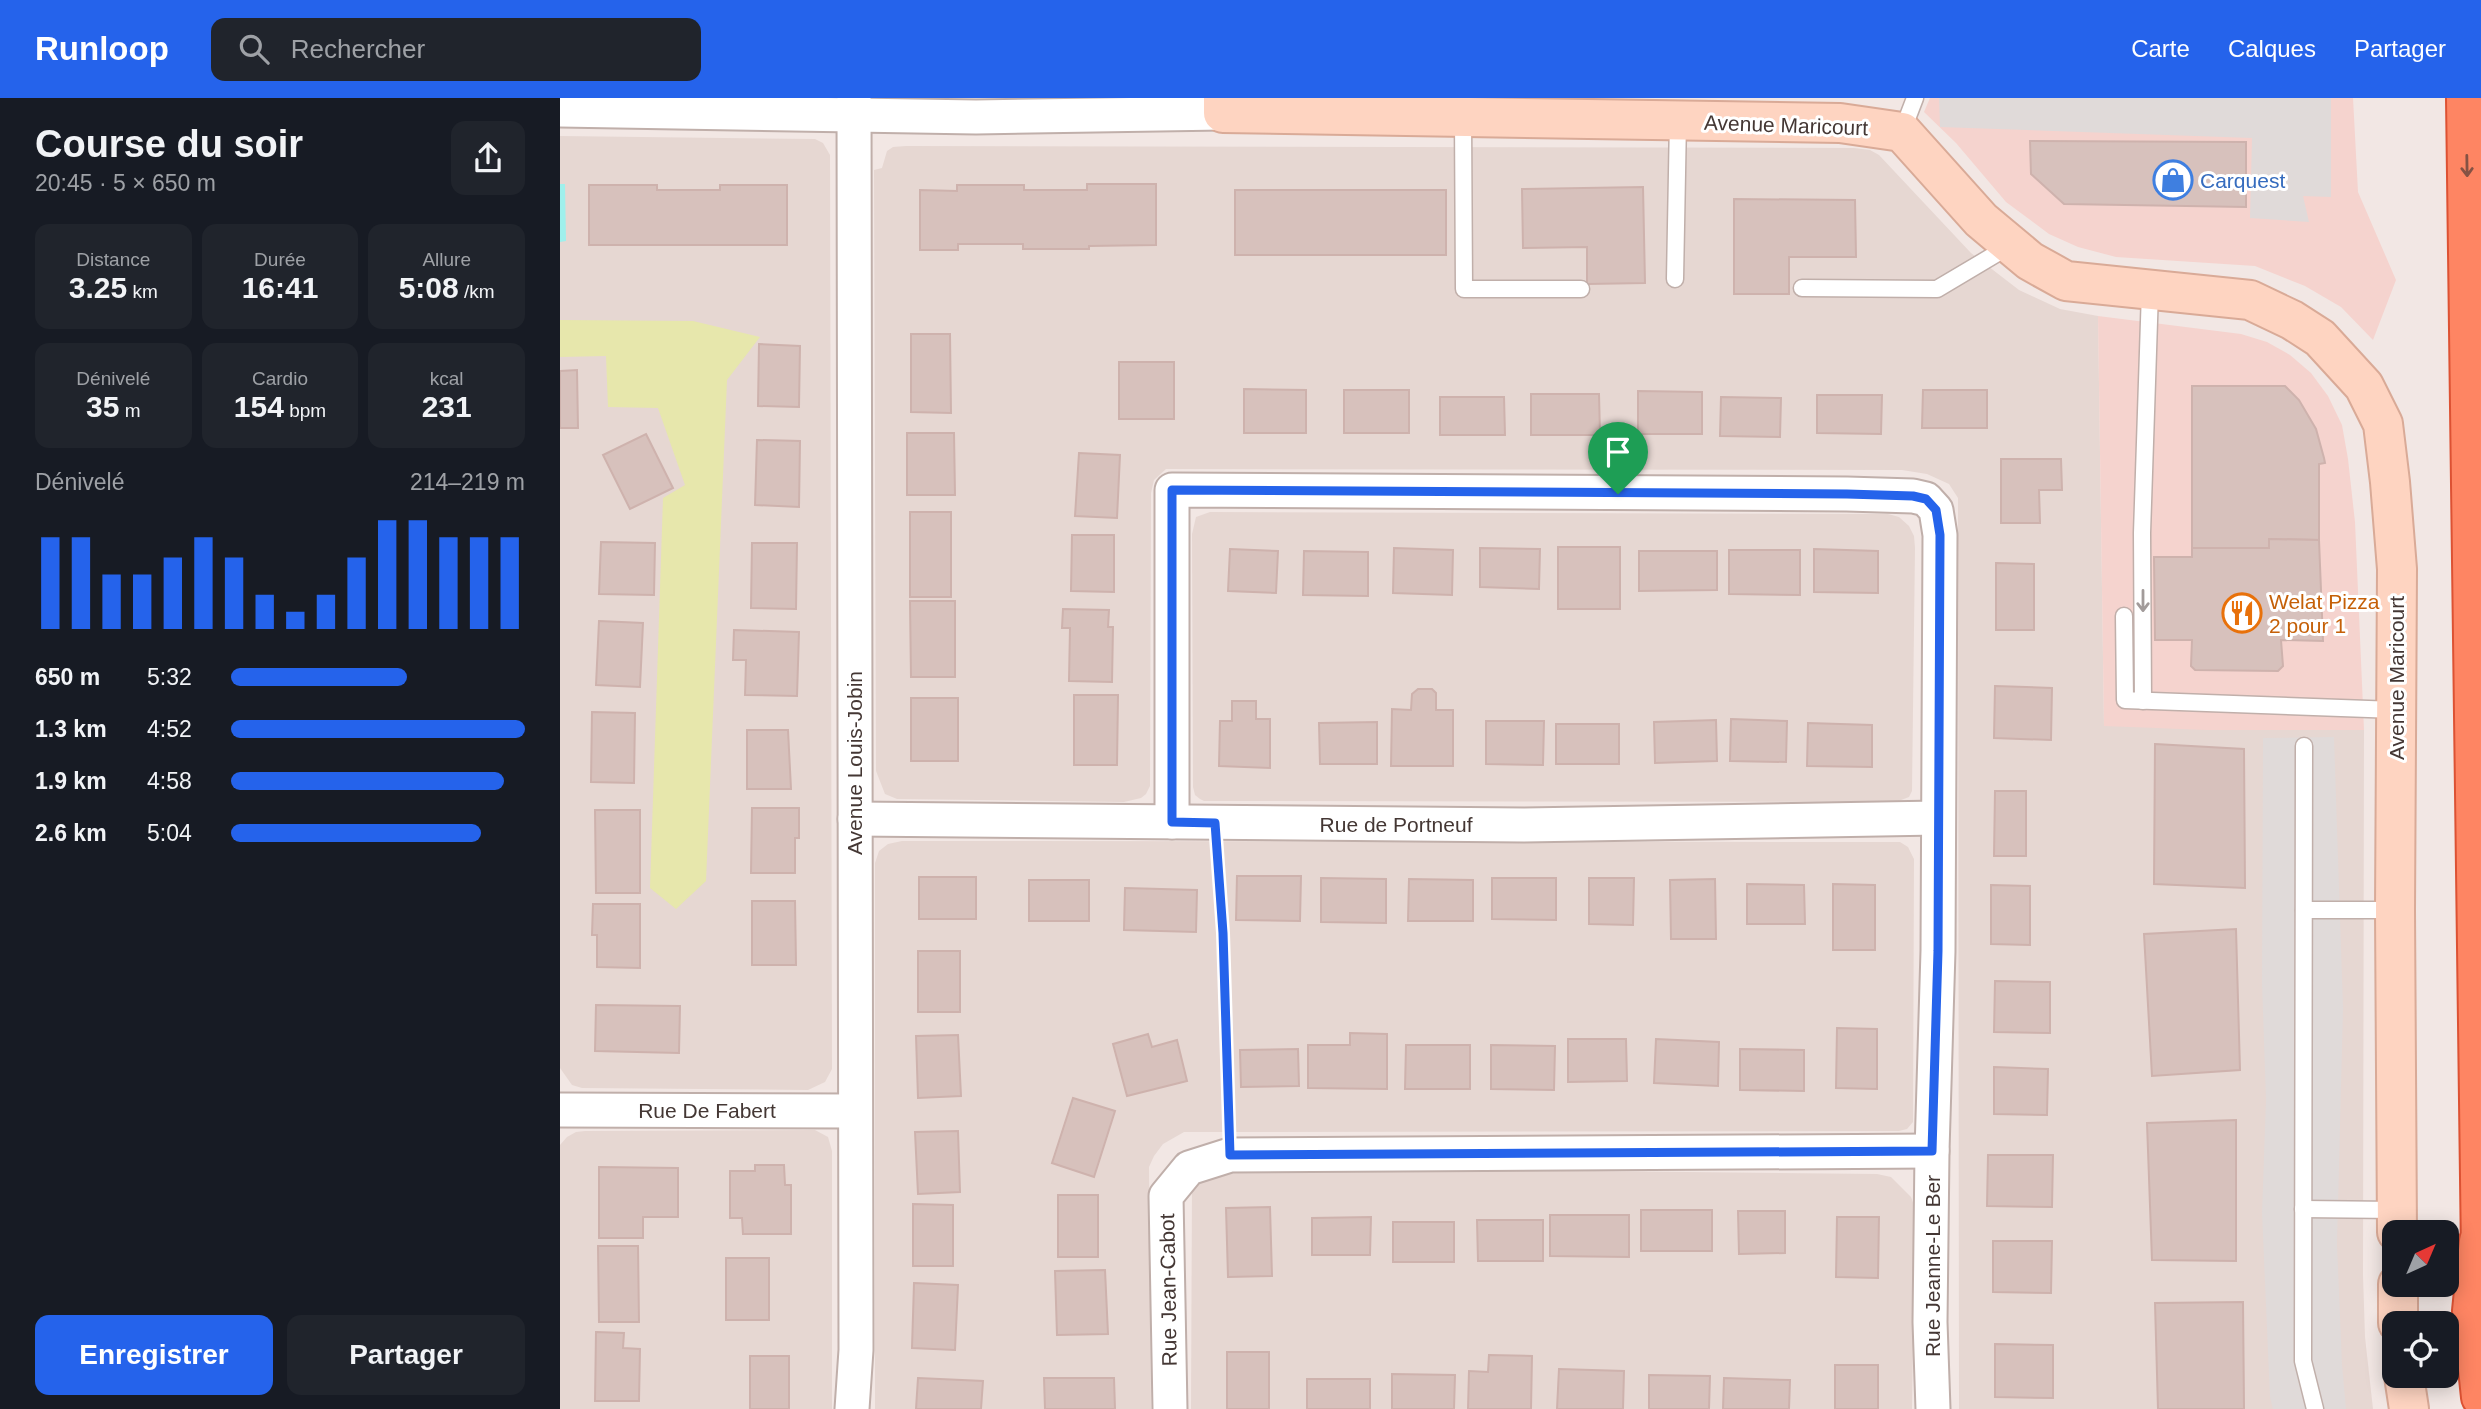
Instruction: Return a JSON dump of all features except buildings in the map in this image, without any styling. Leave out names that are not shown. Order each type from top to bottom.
[{"type":"highway","points":[[2466,98],[2480,1248],[2472,1311],[2481,1397]]},
{"type":"street","name":"Avenue Maricourt","points":[[560,110],[854,107],[976,117],[1223,106],[1412,108],[1463,118],[1678,121],[1760,116],[1840,122],[1908,115],[1980,220],[2030,261],[2066,281],[2250,300],[2292,320],[2320,338],[2364,386],[2382,424],[2390,482],[2397,569],[2396,1220]]},
{"type":"street","name":"Avenue Louis-Jobin","points":[[852,1409],[856,1350],[854,107]]},
{"type":"street","name":"Rue Jeanne-Le Ber","points":[[1172,822],[1172,490],[1847,494],[1913,496],[1926,499],[1936,510],[1940,535],[1938,951],[1930,1322],[1933,1409]]},
{"type":"street","name":"Rue de Portneuf","points":[[855,819],[1524,825],[1938,818]]},
{"type":"street","name":"Rue De Fabert","points":[[560,1110],[854,1111]]},
{"type":"street","name":"Rue Jean-Cabot","points":[[1170,1409],[1166,1196],[1189,1168],[1230,1155],[1932,1151]]},
{"type":"street","points":[[2405,1388],[2409,1409]]},
{"type":"lane","points":[[1463,118],[1464,289],[1581,289]]},
{"type":"lane","points":[[1675,279],[1678,121]]},
{"type":"lane","points":[[1802,288],[1937,289],[2011,245]]},
{"type":"lane","points":[[2143,701],[2142,533],[2150,290]]},
{"type":"lane","points":[[2124,616],[2125,700],[2396,710]]},
{"type":"lane","points":[[2304,746],[2303,1361],[2315,1409]]},
{"type":"lane","points":[[2304,910],[2395,910]]},
{"type":"lane","points":[[2303,1209],[2388,1220]]},
{"type":"path","points":[[1215,823],[1223,933],[1230,1155]]},
{"type":"shaded area","points":[[1930,98],[2353,98],[2358,192],[2396,280],[2373,340],[2341,307],[2305,286],[2255,266],[2116,257],[2078,247],[2049,234],[2006,202],[1956,143],[1924,112]]},
{"type":"shaded area","points":[[1939,98],[2331,98],[2331,197],[2303,196],[2309,222],[2250,218],[2252,138],[1940,127]]},
{"type":"shaded area","points":[[560,136],[815,139],[823,143],[830,155],[832,1069],[825,1082],[808,1090],[582,1088],[572,1085],[560,1068]]},
{"type":"shaded area","points":[[893,147],[1870,150],[1879,155],[1971,253],[2019,290],[2060,309],[2098,316],[2104,725],[2364,730],[2363,1275],[2365,1337],[2373,1409],[1959,1409],[1958,498],[1949,484],[1927,474],[1902,470],[1166,469],[1154,480],[1151,493],[1150,786],[1146,794],[1124,802],[897,799],[885,794],[876,771],[874,170],[882,168],[887,151]]},
{"type":"shaded area","points":[[2098,316],[2241,334],[2267,342],[2290,355],[2311,373],[2328,396],[2342,425],[2355,522],[2364,730],[2207,730],[2104,726]]},
{"type":"shaded area","points":[[1210,512],[1888,514],[1899,517],[1909,526],[1914,536],[1915,548],[1912,791],[1909,797],[1896,802],[1204,801],[1195,795],[1193,787],[1192,534],[1196,517]]},
{"type":"shaded area","points":[[2334,737],[2343,1008],[2337,1244],[2346,1409],[2273,1409],[2270,1397],[2262,1213],[2266,1100],[2262,983],[2263,738]]},
{"type":"shaded area","points":[[902,841],[1900,842],[1908,847],[1914,859],[1913,1122],[1907,1129],[1899,1131],[1184,1132],[1163,1144],[1149,1167],[1151,1409],[875,1409],[875,863],[879,851],[888,844]]},
{"type":"shaded area","points":[[815,1130],[828,1137],[832,1151],[832,1409],[560,1409],[560,1145],[567,1137],[585,1131]]},
{"type":"shaded area","points":[[1229,1167],[1877,1174],[1891,1177],[1911,1197],[1915,1208],[1912,1409],[1191,1409],[1192,1185]]},
{"type":"green space","points":[[560,320],[693,321],[760,337],[727,380],[706,881],[676,909],[650,888],[663,498],[685,485],[658,408],[608,407],[606,356],[560,357]]},
{"type":"water","points":[[560,184],[565,184],[566,241],[560,242]]},
{"type":"place","name":"Carquest","points":[[2173,180]]},
{"type":"place","name":"Welat Pizza 2 pour 1","points":[[2242,613]]},
{"type":"route","points":[[1172,490],[1618,494],[1913,496],[1926,499],[1936,510],[1940,535],[1938,951],[1932,1151],[1230,1155],[1223,933],[1215,823],[1172,822],[1172,490]]}]
